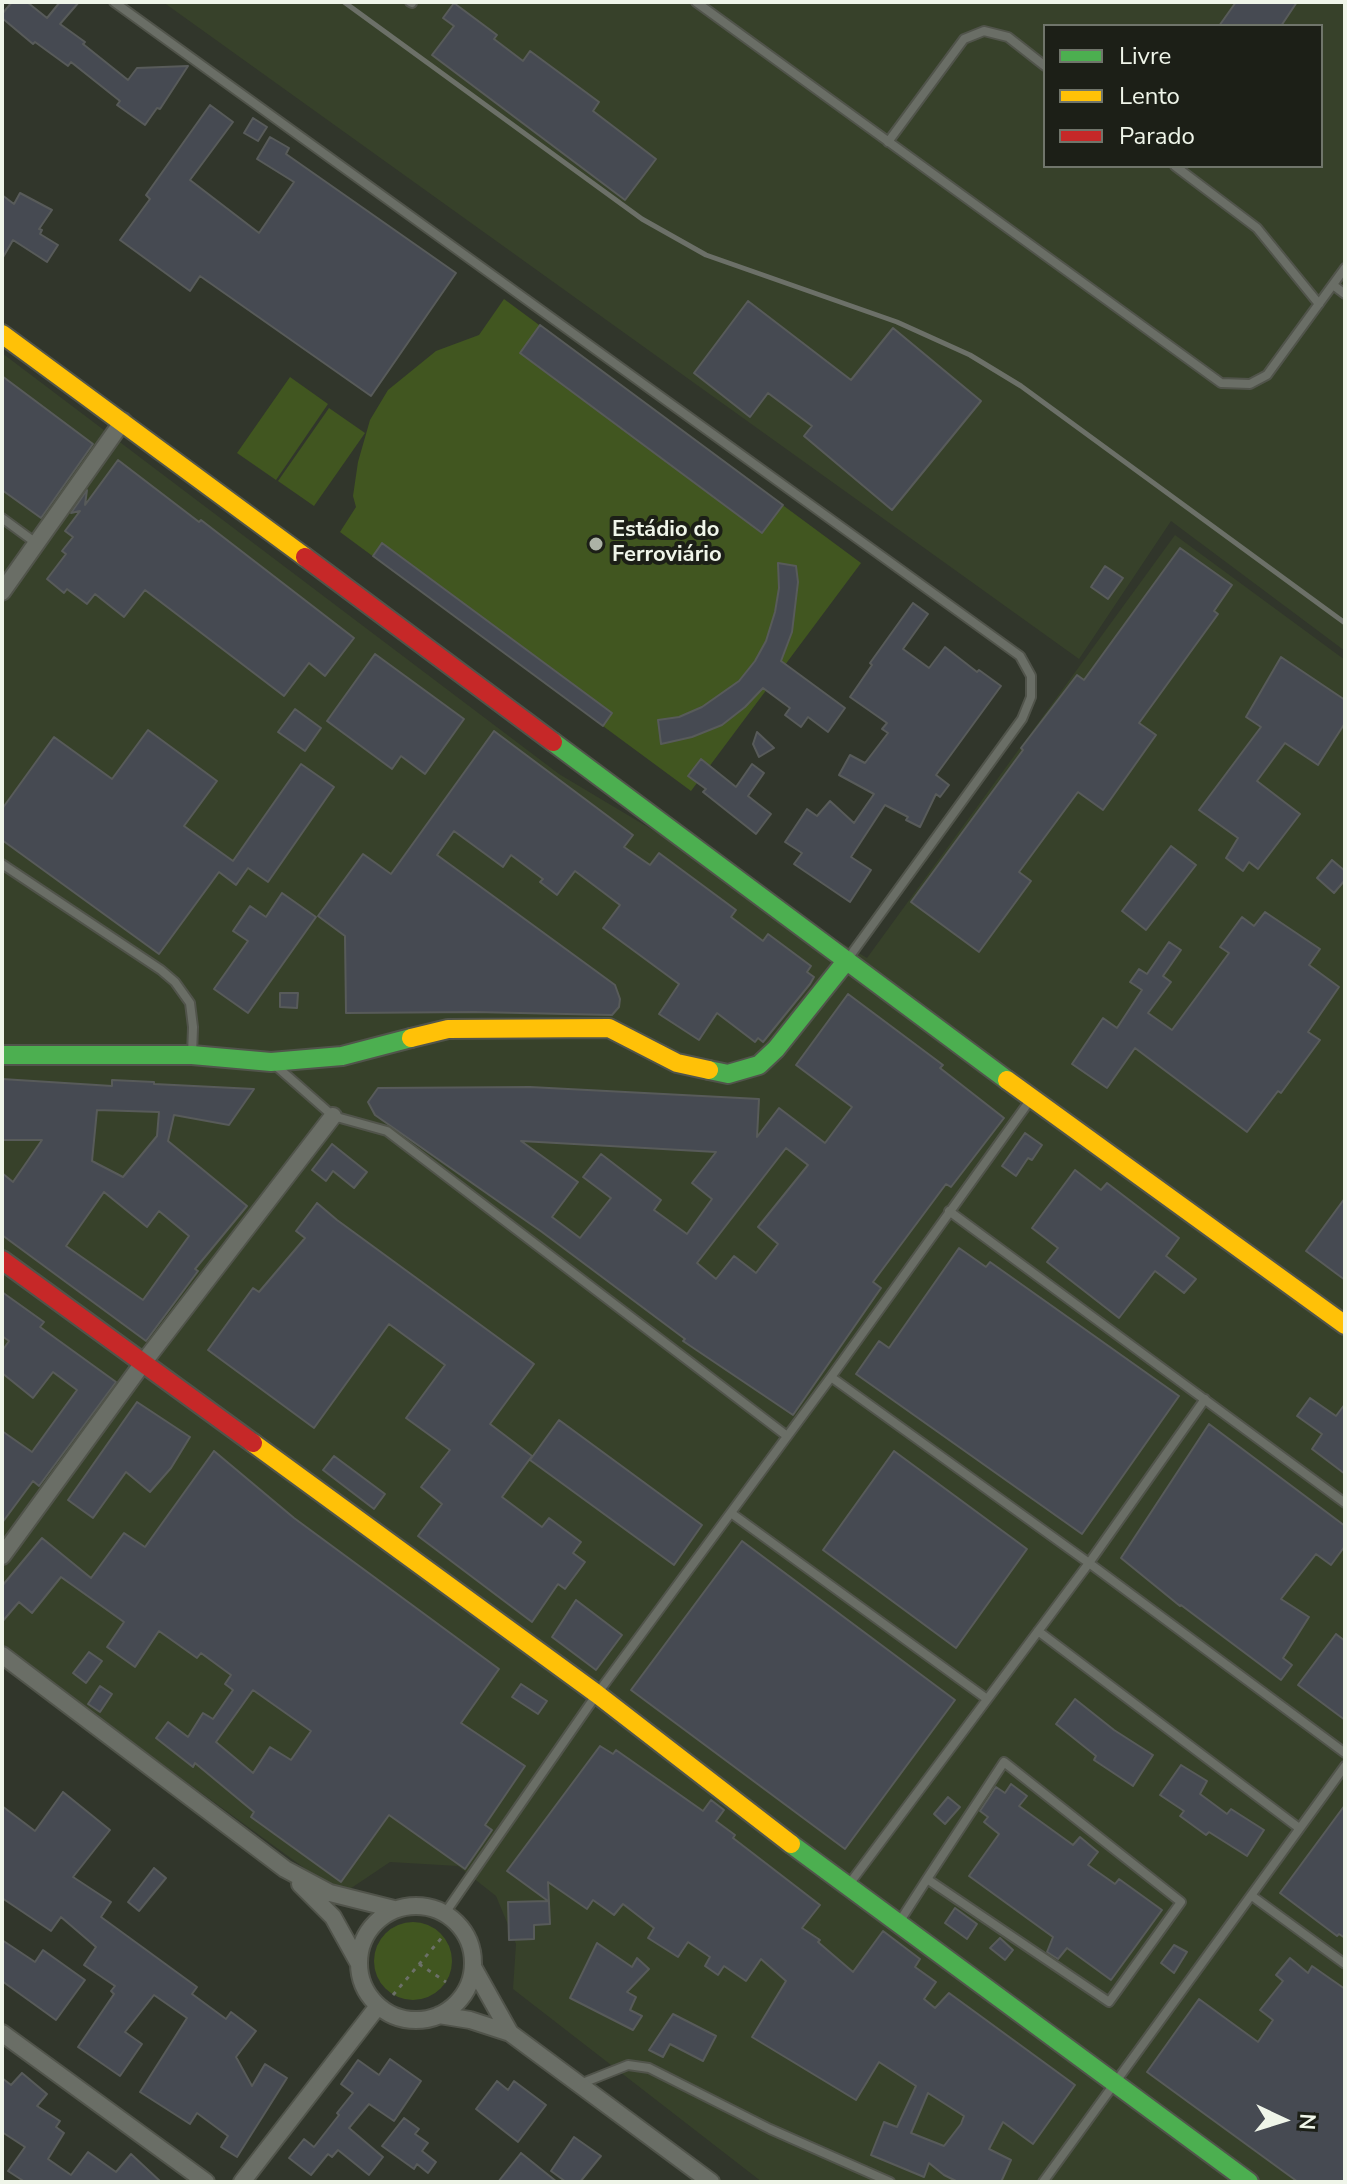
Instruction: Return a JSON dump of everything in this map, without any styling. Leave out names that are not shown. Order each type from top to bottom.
[{"type":"street","points":[[2,334],[1031,1098],[1345,1325]]},
{"type":"street","points":[[2,592],[123,421]]},
{"type":"street","points":[[2,1055],[192,1055],[271,1062],[342,1056],[448,1029],[609,1028],[677,1063],[728,1074],[759,1065],[776,1049],[847,960]]},
{"type":"street","points":[[2,1556],[143,1363],[333,1116]]},
{"type":"street","points":[[2,1260],[597,1694],[897,1925],[1249,2182]]},
{"type":"street","points":[[2,1655],[285,1869],[333,1917],[358,1962]]},
{"type":"street","points":[[285,1869],[330,1893],[394,1909]]},
{"type":"street","points":[[411,1905],[429,1906],[458,1923],[467,1936],[472,1951],[470,1982],[452,2007],[439,2015],[423,2020],[407,2020],[392,2015],[367,1994],[360,1979],[358,1962],[368,1930],[394,1909],[411,1905]]},
{"type":"street","points":[[473,1967],[510,2033]]},
{"type":"street","points":[[242,2182],[378,2006]]},
{"type":"street","points":[[439,2015],[470,2020],[510,2033],[711,2182]]},
{"type":"street","points":[[2,2033],[206,2182]]},
{"type":"lane","points":[[114,2],[1020,656],[1031,676],[1031,697],[1022,719],[847,960]]},
{"type":"lane","points":[[696,2],[1221,383],[1250,384],[1267,375],[1345,268]]},
{"type":"lane","points":[[888,142],[964,39],[984,31],[1008,37],[1043,64]]},
{"type":"lane","points":[[1178,168],[1257,228],[1319,304]]},
{"type":"lane","points":[[1333,285],[1345,294]]},
{"type":"lane","points":[[2,518],[36,543]]},
{"type":"lane","points":[[2,864],[175,982],[190,1003],[192,1055]]},
{"type":"lane","points":[[271,1062],[333,1116],[387,1131],[787,1436]]},
{"type":"lane","points":[[445,1913],[597,1694],[831,1377],[1031,1098]]},
{"type":"lane","points":[[949,1211],[1345,1503]]},
{"type":"lane","points":[[831,1377],[1345,1753]]},
{"type":"lane","points":[[847,1887],[1089,1563],[1205,1399]]},
{"type":"lane","points":[[731,1513],[987,1699]]},
{"type":"lane","points":[[1038,1631],[1299,1828]]},
{"type":"lane","points":[[897,1925],[927,1879],[1004,1762],[1181,1902],[1109,2002],[927,1879]]},
{"type":"lane","points":[[1043,2182],[1345,1766]]},
{"type":"lane","points":[[1252,1896],[1345,1964]]},
{"type":"lane","points":[[579,2084],[628,2065],[649,2068],[770,2129],[890,2182]]},
{"type":"path","points":[[393,1995],[444,1935]]},
{"type":"path","points":[[419,1964],[446,1982]]},
{"type":"shaded area","points":[[163,2],[1345,2],[1345,651],[1171,521],[1079,659]]},
{"type":"shaded area","points":[[2,353],[559,774],[867,958],[1175,535],[1345,660],[1345,2182],[762,2182],[513,1989],[516,1944],[496,1896],[458,1866],[390,1862],[341,1895],[2,1647]]},
{"type":"green space","name":"Estádio do Ferroviário","points":[[504,299],[861,563],[691,791],[340,532],[356,507],[353,496],[358,462],[370,420],[388,390],[436,351],[479,335]]},
{"type":"green space","points":[[290,377],[328,404],[276,480],[237,453]]},
{"type":"green space","points":[[329,408],[365,433],[314,506],[278,481]]},
{"type":"green space","points":[[413,1922],[428,1925],[441,1933],[449,1946],[452,1961],[449,1976],[441,1989],[428,1997],[413,2000],[398,1997],[385,1989],[377,1976],[374,1961],[377,1946],[385,1933],[398,1925]]},
{"type":"building","points":[[12,2],[27,2],[47,18],[60,2],[79,2],[60,24],[128,80],[137,68],[188,66],[160,109],[157,108],[145,125],[117,105],[120,101],[71,62],[68,66],[35,42],[33,44],[2,18]]},
{"type":"building","points":[[1236,2],[1297,2],[1282,24],[1220,24]]},
{"type":"building","points":[[454,3],[497,35],[494,39],[523,61],[530,51],[599,102],[593,111],[656,159],[625,200],[432,55],[454,26],[443,18]]},
{"type":"building","points":[[210,105],[233,122],[190,180],[259,233],[294,182],[257,159],[270,137],[289,148],[286,154],[456,273],[371,396],[200,276],[190,291],[120,240],[150,199],[146,195]]},
{"type":"building","points":[[253,118],[267,127],[258,141],[244,133]]},
{"type":"building","points":[[20,193],[52,210],[39,229],[42,230],[40,234],[58,245],[47,262],[13,240],[2,259],[2,195],[14,204]]},
{"type":"building","points":[[748,301],[851,380],[893,328],[981,401],[892,510],[804,436],[812,426],[768,393],[750,417],[694,373]]},
{"type":"building","points":[[540,325],[783,505],[762,533],[520,353]]},
{"type":"building","points":[[2,376],[93,444],[41,518],[2,490]]},
{"type":"building","points":[[118,460],[354,638],[325,676],[309,663],[284,696],[145,590],[124,617],[95,594],[87,604],[67,589],[64,593],[47,579],[66,554],[62,551],[73,537],[65,531],[80,511],[71,513],[87,490],[85,505]]},
{"type":"building","points":[[382,543],[612,713],[603,726],[373,556]]},
{"type":"building","points":[[1180,548],[1232,585],[1214,611],[1218,614],[1139,723],[1156,735],[1103,810],[1078,792],[1019,872],[1031,881],[979,952],[911,902],[1023,750],[1021,748],[1077,675],[1084,680]]},
{"type":"building","points":[[778,563],[796,566],[798,582],[792,632],[781,661],[845,708],[828,732],[808,717],[801,727],[785,715],[790,708],[763,688],[722,725],[692,737],[661,744],[658,720],[679,717],[702,707],[739,681],[755,661],[766,641],[775,612],[779,588]]},
{"type":"building","points":[[1105,566],[1123,578],[1108,599],[1091,587]]},
{"type":"building","points":[[913,603],[928,614],[903,649],[929,668],[945,647],[1001,686],[936,775],[949,785],[940,797],[936,794],[920,827],[885,805],[851,857],[871,870],[850,902],[794,864],[802,853],[785,842],[807,809],[817,816],[830,801],[854,823],[874,794],[839,775],[850,755],[865,763],[888,733],[882,729],[887,723],[850,697]]},
{"type":"building","points":[[375,654],[464,719],[425,774],[401,756],[392,769],[327,721]]},
{"type":"building","points":[[1281,657],[1345,700],[1345,723],[1318,765],[1285,743],[1257,781],[1300,814],[1258,869],[1249,862],[1243,871],[1226,858],[1238,838],[1199,810],[1261,727],[1246,717]]},
{"type":"building","points":[[295,709],[321,728],[305,751],[278,732]]},
{"type":"building","points":[[148,730],[217,781],[184,826],[233,861],[301,764],[334,787],[268,882],[248,868],[236,885],[219,872],[159,954],[2,840],[2,809],[54,737],[112,779]]},
{"type":"building","points":[[494,731],[633,835],[624,847],[650,865],[659,853],[736,910],[731,917],[763,941],[768,934],[811,966],[807,972],[814,977],[810,984],[763,1042],[758,1038],[755,1042],[717,1013],[699,1040],[659,1014],[679,984],[603,928],[620,905],[575,871],[557,895],[540,882],[543,879],[511,855],[503,867],[454,831],[437,855],[615,985],[620,999],[619,1007],[612,1015],[346,1013],[345,936],[318,916],[363,854],[391,874]]},
{"type":"building","points":[[757,732],[774,748],[759,757],[753,744]]},
{"type":"building","points":[[701,759],[736,787],[752,764],[764,773],[748,796],[771,814],[756,834],[703,792],[706,789],[688,776]]},
{"type":"building","points":[[1171,846],[1196,865],[1146,930],[1122,911]]},
{"type":"building","points":[[1332,860],[1345,871],[1345,880],[1334,893],[1317,878]]},
{"type":"building","points":[[282,893],[316,917],[248,1013],[214,989],[248,941],[233,931],[250,906],[266,917]]},
{"type":"building","points":[[1265,912],[1320,949],[1309,965],[1339,987],[1308,1032],[1320,1040],[1247,1132],[1135,1048],[1107,1088],[1072,1064],[1103,1018],[1117,1028],[1142,990],[1130,982],[1139,969],[1147,974],[1169,942],[1181,950],[1163,976],[1171,982],[1148,1013],[1172,1030],[1229,953],[1220,947],[1242,917],[1254,926]]},
{"type":"building","points":[[280,993],[298,993],[297,1008],[280,1007]]},
{"type":"building","points":[[848,994],[943,1065],[940,1068],[1004,1118],[951,1187],[946,1184],[873,1282],[881,1288],[793,1415],[683,1341],[685,1339],[542,1232],[375,1115],[368,1102],[378,1088],[530,1087],[759,1099],[757,1137],[779,1108],[825,1143],[852,1107],[796,1065]],"holes":[[[521,1141],[716,1152],[692,1183],[712,1199],[687,1234],[654,1210],[661,1200],[601,1154],[583,1177],[611,1198],[580,1238],[552,1217],[578,1182]],[[786,1148],[808,1165],[758,1227],[778,1244],[756,1273],[734,1256],[716,1279],[697,1263]]]},
{"type":"building","points":[[2,1079],[112,1086],[112,1080],[254,1089],[229,1125],[174,1115],[168,1141],[247,1206],[195,1269],[198,1271],[146,1341],[2,1235],[2,1173],[13,1182],[42,1140],[2,1140]],"holes":[[[97,1110],[159,1112],[157,1136],[123,1177],[92,1161]],[[104,1192],[147,1227],[159,1211],[189,1236],[143,1300],[66,1246]]]},
{"type":"building","points":[[1025,1133],[1042,1145],[1016,1176],[1002,1166]]},
{"type":"building","points":[[332,1144],[367,1172],[354,1188],[333,1171],[326,1181],[312,1170]]},
{"type":"building","points":[[1075,1170],[1101,1190],[1107,1183],[1179,1238],[1166,1256],[1196,1279],[1184,1293],[1155,1271],[1119,1318],[1047,1262],[1058,1248],[1032,1228]]},
{"type":"building","points":[[1345,1198],[1345,1280],[1306,1251]]},
{"type":"building","points":[[317,1203],[534,1364],[490,1424],[532,1456],[502,1497],[542,1527],[549,1518],[581,1542],[573,1553],[585,1562],[565,1589],[558,1584],[532,1622],[418,1536],[442,1504],[421,1487],[450,1450],[406,1418],[445,1365],[389,1324],[314,1428],[208,1350],[253,1288],[259,1292],[305,1238],[296,1231]]},
{"type":"building","points":[[959,1248],[986,1267],[990,1262],[1179,1396],[1082,1534],[856,1374],[879,1341],[889,1348]]},
{"type":"building","points":[[2,1292],[44,1322],[40,1327],[116,1382],[39,1486],[33,1481],[2,1523],[2,1431],[32,1452],[77,1390],[53,1372],[33,1398],[2,1373],[2,1351],[9,1341],[2,1336]]},
{"type":"building","points":[[1310,1398],[1336,1416],[1345,1404],[1345,1474],[1312,1449],[1322,1434],[1297,1416]]},
{"type":"building","points":[[137,1402],[190,1437],[171,1468],[150,1492],[126,1472],[93,1518],[68,1500]]},
{"type":"building","points":[[559,1420],[702,1525],[674,1565],[530,1460]]},
{"type":"building","points":[[1209,1424],[1345,1526],[1345,1546],[1331,1565],[1316,1554],[1281,1599],[1309,1617],[1283,1658],[1292,1665],[1281,1680],[1121,1558]]},
{"type":"building","points":[[214,1451],[294,1518],[499,1669],[461,1723],[525,1766],[485,1825],[492,1830],[465,1869],[389,1815],[341,1882],[251,1817],[254,1812],[195,1763],[193,1767],[156,1738],[168,1722],[188,1737],[203,1713],[213,1719],[233,1690],[225,1684],[231,1675],[201,1653],[197,1658],[159,1631],[135,1667],[107,1647],[124,1622],[61,1577],[32,1613],[19,1602],[2,1622],[2,1586],[42,1538],[91,1578],[124,1533],[145,1547]],"holes":[[[253,1690],[311,1731],[291,1760],[270,1747],[253,1773],[216,1742]]]},
{"type":"building","points":[[894,1451],[1027,1549],[956,1648],[823,1550]]},
{"type":"building","points":[[334,1456],[385,1494],[374,1509],[323,1470]]},
{"type":"building","points":[[742,1541],[955,1700],[845,1849],[631,1690]]},
{"type":"building","points":[[576,1600],[622,1635],[596,1670],[552,1637]]},
{"type":"building","points":[[1336,1634],[1345,1641],[1345,1720],[1298,1685]]},
{"type":"building","points":[[89,1652],[102,1661],[86,1683],[73,1673]]},
{"type":"building","points":[[521,1684],[547,1701],[538,1714],[512,1697]]},
{"type":"building","points":[[100,1686],[112,1694],[100,1712],[88,1704]]},
{"type":"building","points":[[1075,1699],[1114,1730],[1153,1755],[1133,1786],[1094,1760],[1096,1756],[1056,1724]]},
{"type":"building","points":[[600,1746],[613,1754],[616,1750],[703,1811],[711,1800],[724,1810],[716,1821],[735,1835],[733,1838],[820,1905],[802,1928],[820,1940],[818,1942],[853,1972],[883,1931],[920,1959],[915,1967],[936,1982],[924,1999],[935,2008],[949,1993],[1075,2085],[1033,2144],[1003,2122],[989,2149],[1011,2160],[1001,2182],[958,2182],[929,2163],[924,2177],[871,2155],[884,2122],[897,2127],[916,2086],[879,2062],[856,2100],[752,2037],[786,1981],[761,1959],[746,1981],[724,1966],[718,1975],[705,1966],[710,1957],[688,1942],[678,1957],[648,1938],[654,1928],[623,1904],[614,1915],[593,1900],[587,1909],[548,1882],[550,1924],[534,1925],[534,1939],[509,1940],[508,1902],[548,1901],[507,1871]],"holes":[[[928,2093],[964,2116],[944,2146],[911,2133]]]},
{"type":"building","points":[[1181,1765],[1207,1781],[1200,1794],[1227,1814],[1231,1809],[1264,1830],[1247,1856],[1209,1832],[1206,1835],[1180,1816],[1184,1811],[1160,1795]]},
{"type":"building","points":[[1011,1784],[1027,1796],[1019,1806],[1073,1845],[1080,1837],[1098,1852],[1088,1865],[1115,1884],[1119,1879],[1162,1910],[1111,1980],[1067,1948],[1058,1959],[1047,1952],[1053,1937],[969,1876],[999,1834],[984,1822],[988,1817],[980,1811],[996,1787],[1005,1793]]},
{"type":"building","points":[[63,1792],[110,1830],[73,1877],[111,1902],[101,1917],[197,1987],[192,1994],[226,2019],[231,2012],[256,2031],[236,2057],[252,2086],[265,2064],[287,2078],[237,2157],[221,2147],[228,2136],[197,2113],[190,2124],[140,2092],[187,2018],[154,1995],[125,2032],[142,2044],[120,2076],[78,2047],[114,1994],[111,1991],[115,1986],[84,1965],[96,1947],[61,1917],[51,1931],[2,1898],[2,1806],[35,1831]]},
{"type":"building","points":[[948,1797],[960,1807],[945,1824],[934,1814]]},
{"type":"building","points":[[1345,1805],[1345,1938],[1339,1934],[1337,1936],[1280,1893]]},
{"type":"building","points":[[154,1868],[166,1878],[139,1911],[128,1902]]},
{"type":"building","points":[[955,1908],[977,1924],[967,1939],[945,1923]]},
{"type":"building","points":[[1000,1938],[1013,1950],[1005,1960],[990,1948]]},
{"type":"building","points":[[2,1940],[35,1962],[43,1950],[85,1980],[56,2020],[2,1981]]},
{"type":"building","points":[[597,1943],[632,1967],[637,1958],[649,1969],[627,1992],[636,1997],[630,2010],[642,2016],[633,2030],[570,1998]]},
{"type":"building","points":[[1174,1945],[1187,1952],[1174,1973],[1161,1963]]},
{"type":"building","points":[[1290,1958],[1308,1973],[1312,1966],[1345,1989],[1345,2182],[1298,2182],[1147,2072],[1199,1999],[1258,2042],[1273,2020],[1260,2010],[1283,1981],[1276,1975]]},
{"type":"building","points":[[673,2014],[716,2036],[703,2061],[670,2044],[663,2057],[649,2050]]},
{"type":"building","points":[[390,2059],[421,2081],[394,2121],[369,2104],[349,2128],[383,2157],[369,2175],[338,2150],[332,2157],[328,2154],[311,2175],[289,2158],[304,2139],[314,2147],[339,2115],[337,2113],[353,2093],[341,2084],[358,2060],[379,2075]]},
{"type":"building","points":[[22,2073],[47,2094],[37,2106],[60,2121],[56,2127],[64,2133],[48,2159],[71,2175],[88,2152],[116,2172],[131,2154],[161,2182],[25,2182],[8,2171],[25,2147],[2,2132],[2,2078],[11,2085]]},
{"type":"building","points":[[497,2081],[508,2090],[514,2081],[546,2105],[518,2142],[476,2109]]},
{"type":"building","points":[[404,2118],[419,2129],[415,2134],[428,2143],[422,2151],[436,2162],[428,2173],[417,2164],[414,2169],[382,2146]]},
{"type":"building","points":[[574,2137],[601,2156],[580,2182],[566,2182],[551,2171]]},
{"type":"building","points":[[521,2153],[557,2182],[498,2182]]},
{"type":"railway","points":[[344,2],[642,219],[706,255],[897,322],[970,355],[1021,386],[1345,623]]},
{"type":"traffic: fast","points":[[553,742],[1007,1080]]},
{"type":"traffic: fast","points":[[709,1070],[728,1074],[759,1065],[776,1049],[847,960]]},
{"type":"traffic: fast","points":[[2,1055],[192,1055],[271,1062],[342,1056],[411,1038]]},
{"type":"traffic: fast","points":[[791,1844],[1249,2182]]},
{"type":"traffic: slow","points":[[2,334],[305,557]]},
{"type":"traffic: slow","points":[[411,1038],[448,1029],[609,1028],[677,1063],[709,1070]]},
{"type":"traffic: slow","points":[[1007,1080],[1345,1325]]},
{"type":"traffic: slow","points":[[253,1443],[597,1694],[791,1844]]},
{"type":"traffic: jam","points":[[305,557],[553,742]]},
{"type":"traffic: jam","points":[[2,1260],[253,1443]]},
{"type":"place","name":"Estádio do Ferroviário","points":[[596,544]]}]
